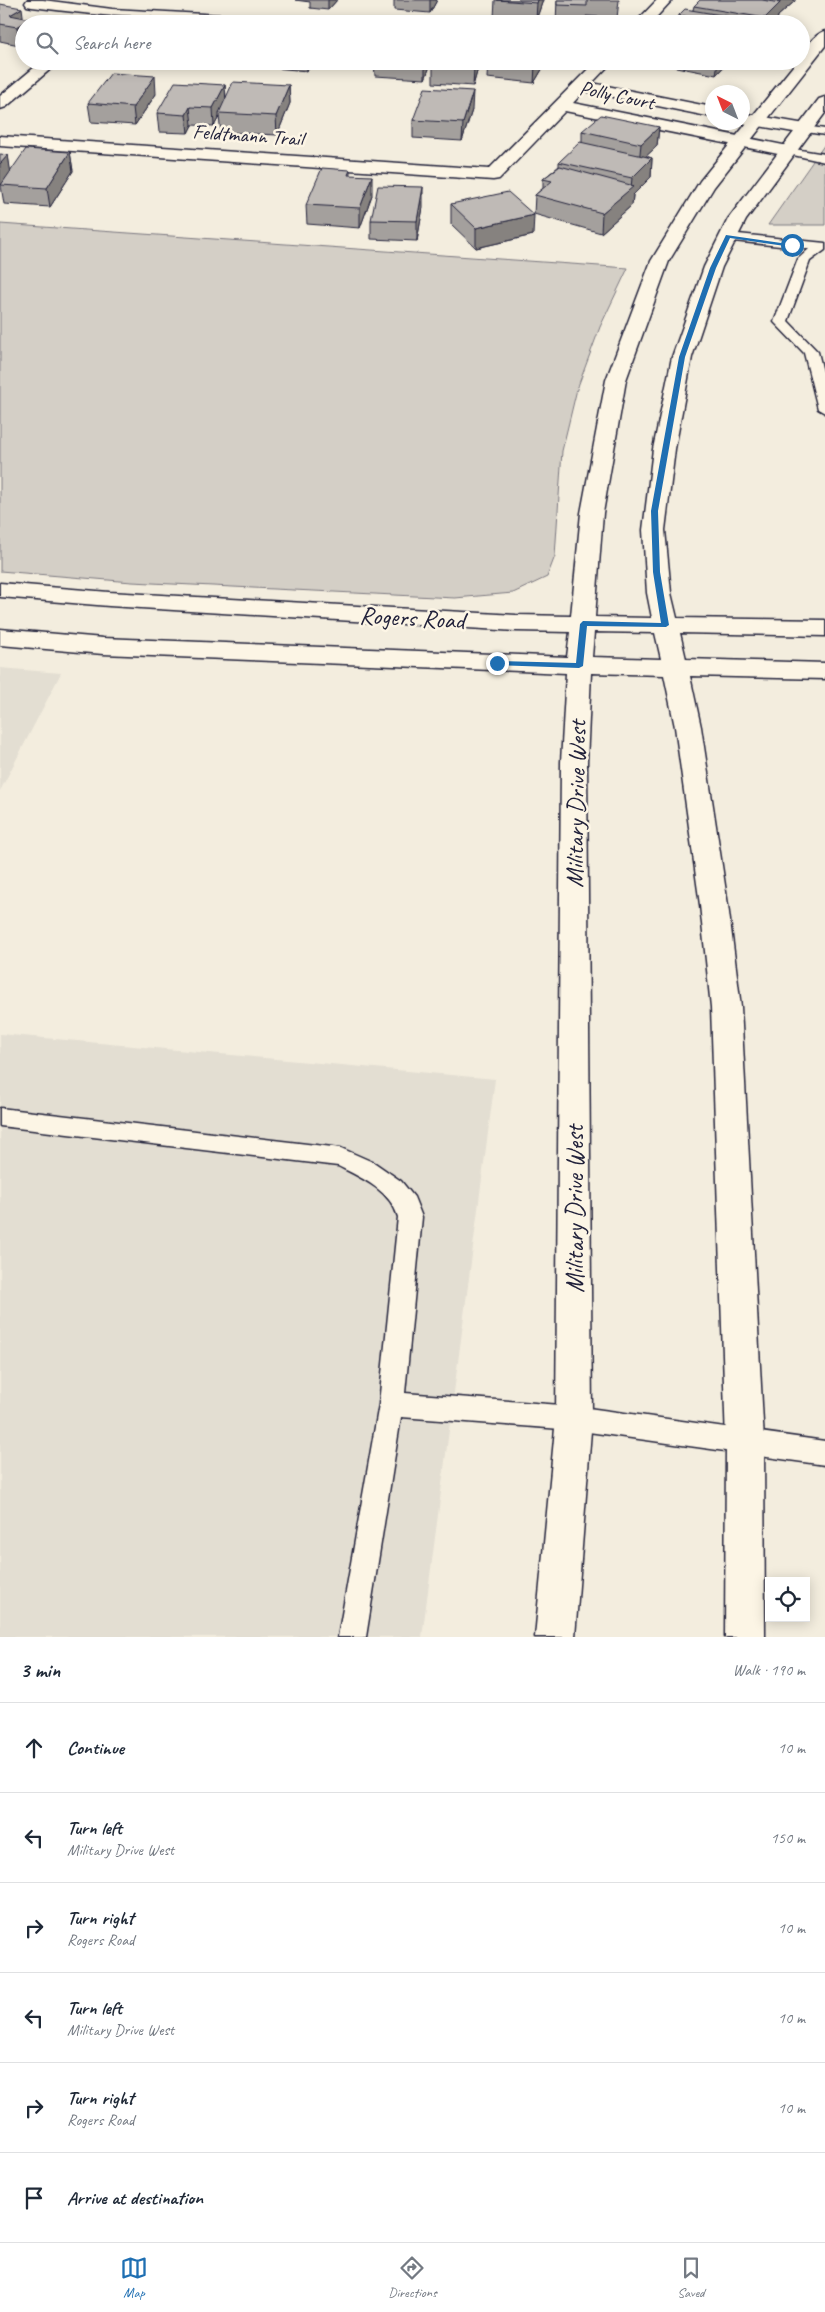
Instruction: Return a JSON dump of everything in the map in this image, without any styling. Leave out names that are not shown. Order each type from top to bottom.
[{"type":"main road","points":[[650,15],[665,0]]},
{"type":"main road","points":[[32,3],[112,13],[145,15]]},
{"type":"main road","name":"Military Drive West","points":[[810,53],[825,36]]},
{"type":"main road","points":[[0,104],[41,70]]},
{"type":"main road","points":[[562,106],[597,70]]},
{"type":"main road","name":"Military Drive West","points":[[750,119],[794,70]]},
{"type":"main road","name":"Polly Court","points":[[582,86],[705,111]]},
{"type":"main road","points":[[744,1637],[745,1442],[726,1007],[714,905],[691,746],[656,572],[654,530],[664,448],[682,357],[713,268],[737,219],[788,152],[815,131],[825,102]]},
{"type":"main road","name":"Polly Court","points":[[562,106],[788,152]]},
{"type":"main road","name":"Feldtmann Trail","points":[[0,141],[493,175],[562,106]]},
{"type":"main road","name":"Polly Court","points":[[662,127],[680,106]]},
{"type":"main road","points":[[750,119],[815,131]]},
{"type":"main road","name":"Military Drive West","points":[[555,1637],[574,1418],[574,762],[579,666],[592,513],[616,380],[660,261],[706,185],[741,142],[746,130]]},
{"type":"main road","name":"Rogers Road","points":[[0,590],[109,599],[496,622],[825,628]]},
{"type":"main road","name":"Rogers Road","points":[[0,636],[103,646],[579,666],[825,671]]},
{"type":"lane","points":[[788,152],[825,158]]},
{"type":"lane","points":[[728,236],[777,243],[824,245]]},
{"type":"lane","points":[[824,245],[804,259],[781,322],[810,351],[825,409]]},
{"type":"lane","points":[[810,351],[825,351]]},
{"type":"lane","points":[[0,1117],[341,1157],[371,1172],[390,1186],[405,1201],[410,1217],[391,1404],[352,1637]]},
{"type":"lane","points":[[391,1404],[574,1418],[825,1453]]},
{"type":"shaded area","points":[[825,144],[825,225],[768,225]]},
{"type":"shaded area","points":[[0,224],[628,268],[600,327],[577,389],[562,451],[555,556],[547,577],[513,593],[455,598],[132,582],[0,571]]},
{"type":"shaded area","points":[[0,668],[61,673],[0,791]]},
{"type":"shaded area","points":[[0,1034],[495,1079],[422,1637],[0,1637]]},
{"type":"building","points":[[497,0],[538,0],[537,3]]},
{"type":"building","points":[[557,0],[587,0],[587,6],[557,5]]},
{"type":"building","points":[[700,0],[762,0],[780,3],[768,15],[747,15],[694,6]]},
{"type":"building","points":[[0,4],[22,8],[10,15],[15,16],[15,27],[0,24]]},
{"type":"building","points":[[685,9],[720,15],[679,15]]},
{"type":"building","points":[[111,73],[155,76],[133,107],[88,103]]},
{"type":"building","points":[[175,82],[225,85],[213,108],[190,107],[186,115],[157,113]]},
{"type":"building","points":[[233,82],[289,85],[276,116],[219,113]]},
{"type":"building","points":[[425,88],[473,91],[463,123],[413,120]]},
{"type":"building","points":[[601,115],[659,127],[641,144],[582,131]]},
{"type":"building","points":[[580,142],[652,158],[632,178],[559,162]]},
{"type":"building","points":[[26,149],[70,152],[47,188],[1,185]]},
{"type":"building","points":[[0,154],[8,155],[0,164]]},
{"type":"building","points":[[560,166],[634,186],[602,213],[535,195],[552,181],[543,179]]},
{"type":"building","points":[[322,168],[350,170],[348,175],[372,176],[360,208],[306,205]]},
{"type":"building","points":[[378,186],[423,187],[417,221],[371,220]]},
{"type":"building","points":[[508,192],[534,215],[476,228],[451,204]]},
{"type":"route","points":[[497,663],[579,666],[583,624],[666,625],[656,572],[654,550],[655,511],[664,448],[682,357],[713,268],[728,236],[792,245]]}]
